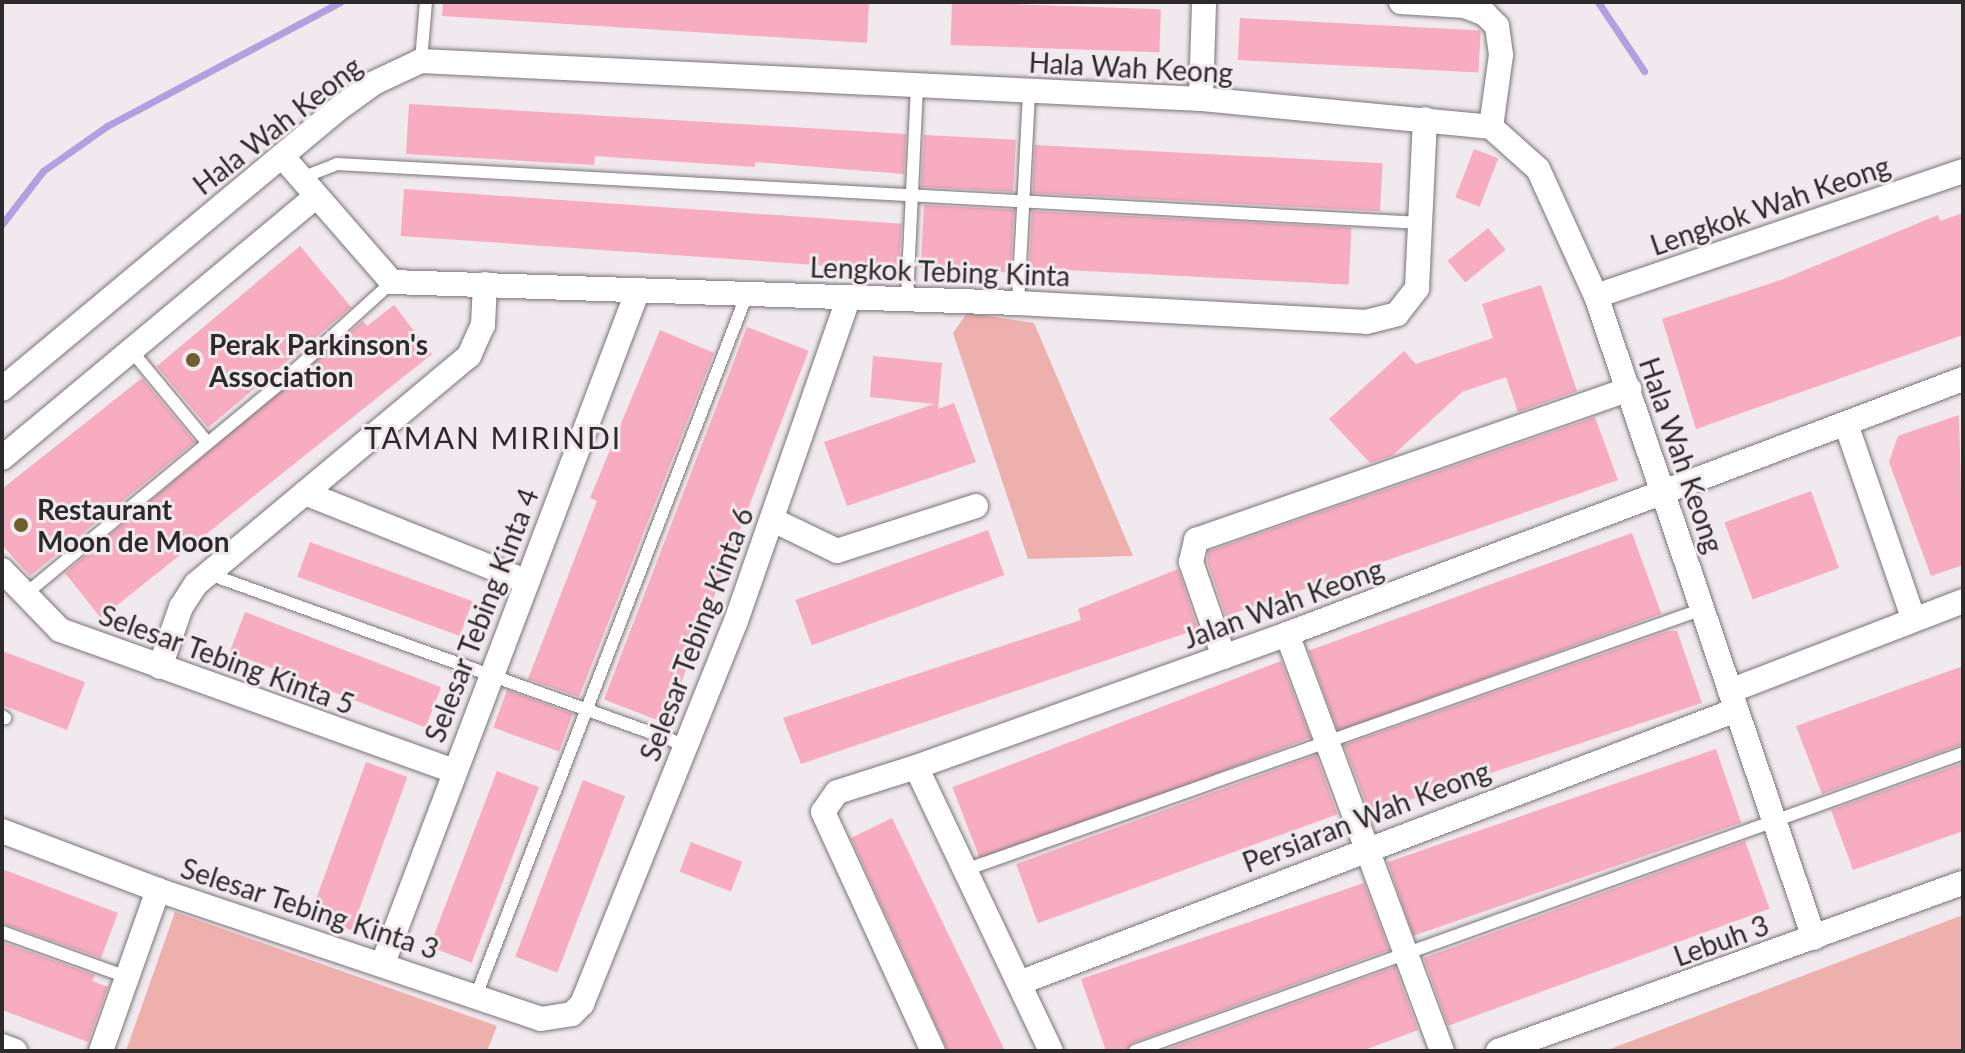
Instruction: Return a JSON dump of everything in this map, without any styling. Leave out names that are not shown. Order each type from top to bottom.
[{"type":"street","points":[[1201,99],[1204,2]]},
{"type":"street","points":[[1401,2],[1465,6],[1485,14],[1497,26],[1501,55],[1491,127]]},
{"type":"street","name":"Hala Wah Keong","points":[[2,389],[374,83],[421,61],[1201,99],[1491,127],[1538,169],[1596,296],[1814,938]]},
{"type":"street","name":"Lengkok Tebing Kinta","points":[[392,282],[907,298],[1382,320],[1397,314],[1417,288],[1425,119]]},
{"type":"street","points":[[282,156],[392,282]]},
{"type":"street","name":"Lengkok Wah Keong","points":[[1596,296],[1963,171]]},
{"type":"street","points":[[2,458],[130,349],[307,188]]},
{"type":"street","points":[[160,667],[187,594],[469,356],[483,325],[485,284]]},
{"type":"street","name":"Selesar Tebing Kinta 4","points":[[383,963],[453,771],[638,290]]},
{"type":"street","name":"Selesar Tebing Kinta 6","points":[[588,987],[773,520],[849,297]]},
{"type":"street","name":"Jalan Wah Keong","points":[[933,1051],[823,812],[837,792],[916,767],[1287,634],[1963,379]]},
{"type":"street","points":[[1224,657],[1191,562],[1196,540],[1629,389]]},
{"type":"street","points":[[1846,424],[1914,620]]},
{"type":"street","points":[[305,493],[527,582]]},
{"type":"street","points":[[773,520],[837,551],[976,506]]},
{"type":"street","name":"Selesar Tebing Kinta 5","points":[[2,570],[23,596],[57,628],[453,771]]},
{"type":"street","name":"Persiaran Wah Keong","points":[[1019,983],[1733,700],[1963,601]]},
{"type":"street","points":[[1287,634],[1442,1051]]},
{"type":"street","points":[[916,767],[1051,1051]]},
{"type":"street","name":"Selesar Tebing Kinta 3","points":[[2,831],[158,890],[383,963],[541,1019],[558,1019],[582,1004],[588,987]]},
{"type":"street","name":"Lebuh 3","points":[[1498,1051],[1963,883]]},
{"type":"street","points":[[101,1051],[158,890]]},
{"type":"street","points":[[2,1046],[15,1051]]},
{"type":"lane","points":[[421,61],[426,2]]},
{"type":"lane","points":[[907,298],[917,87]]},
{"type":"lane","points":[[1018,303],[1029,92]]},
{"type":"lane","points":[[307,188],[337,164],[1421,223]]},
{"type":"lane","points":[[23,596],[392,282]]},
{"type":"lane","points":[[476,996],[747,294]]},
{"type":"lane","points":[[130,349],[207,442]]},
{"type":"lane","points":[[209,574],[685,745]]},
{"type":"lane","points":[[965,870],[1324,739],[1703,609]]},
{"type":"lane","points":[[1135,1051],[1963,753]]},
{"type":"lane","points":[[2,932],[127,977]]},
{"type":"shaded area","points":[[967,313],[1034,323],[1133,556],[1028,559],[953,333]]},
{"type":"shaded area","points":[[175,912],[497,1026],[487,1051],[126,1051]]},
{"type":"shaded area","points":[[1963,915],[1963,1051],[1605,1051]]},
{"type":"building","points":[[443,2],[869,2],[867,43],[442,16]]},
{"type":"building","points":[[952,2],[1161,9],[1159,52],[950,45]]},
{"type":"building","points":[[1240,18],[1481,31],[1478,73],[1238,60]]},
{"type":"building","points":[[409,104],[906,134],[904,174],[755,162],[755,167],[595,156],[594,165],[406,154]]},
{"type":"building","points":[[924,135],[1016,140],[1013,192],[921,187]]},
{"type":"building","points":[[1035,145],[1383,163],[1380,211],[1032,193]]},
{"type":"building","points":[[1474,149],[1498,158],[1480,207],[1455,198]]},
{"type":"building","points":[[404,189],[902,224],[899,271],[401,236]]},
{"type":"building","points":[[924,205],[1014,210],[1011,273],[921,268]]},
{"type":"building","points":[[1032,211],[1352,228],[1349,285],[1029,268]]},
{"type":"building","points":[[1963,213],[1963,335],[1696,429],[1662,319],[1781,280],[1938,215],[1940,221]]},
{"type":"building","points":[[1488,228],[1506,250],[1465,282],[1448,261]]},
{"type":"building","points":[[300,246],[351,307],[208,427],[157,366]]},
{"type":"building","points":[[1541,285],[1577,391],[1518,412],[1506,377],[1462,392],[1392,456],[1370,463],[1329,419],[1404,351],[1416,364],[1493,338],[1482,304]]},
{"type":"building","points":[[394,305],[432,354],[101,618],[65,573],[363,321],[367,326]]},
{"type":"building","points":[[747,327],[809,351],[666,723],[604,699]]},
{"type":"building","points":[[660,330],[714,353],[579,697],[528,679],[597,501],[590,498]]},
{"type":"building","points":[[873,356],[942,363],[938,409],[954,403],[976,462],[847,506],[824,442],[934,404],[870,397]]},
{"type":"building","points":[[142,378],[195,442],[30,576],[2,545],[2,489]]},
{"type":"building","points":[[1959,415],[1963,565],[1931,576],[1889,462],[1898,436]]},
{"type":"building","points":[[1595,417],[1618,480],[1226,616],[1207,561],[1209,551]]},
{"type":"building","points":[[1811,491],[1839,568],[1753,600],[1725,522]]},
{"type":"building","points":[[988,530],[1004,575],[812,645],[795,600]]},
{"type":"building","points":[[1632,533],[1661,614],[1338,731],[1309,651]]},
{"type":"building","points":[[310,542],[473,601],[460,636],[297,577]]},
{"type":"building","points":[[1178,569],[1198,629],[801,764],[783,718],[1081,620],[1078,609]]},
{"type":"building","points":[[245,612],[441,687],[426,727],[230,652]]},
{"type":"building","points":[[1668,631],[1677,631],[1702,703],[1370,813],[1344,745]]},
{"type":"building","points":[[2,651],[85,682],[67,730],[2,705]]},
{"type":"building","points":[[1281,661],[1310,738],[982,864],[952,787]]},
{"type":"building","points":[[1963,666],[1963,744],[1822,794],[1796,726]]},
{"type":"building","points":[[507,690],[573,714],[559,752],[493,728]]},
{"type":"building","points":[[1716,749],[1741,823],[1413,936],[1388,862]]},
{"type":"building","points":[[1316,755],[1338,814],[1038,923],[1016,864]]},
{"type":"building","points":[[366,762],[407,777],[352,930],[310,915]]},
{"type":"building","points":[[1963,763],[1963,831],[1853,870],[1831,810]]},
{"type":"building","points":[[497,771],[539,787],[472,963],[430,947]]},
{"type":"building","points":[[583,780],[625,796],[557,973],[515,956]]},
{"type":"building","points":[[892,818],[1005,1051],[948,1051],[851,838]]},
{"type":"building","points":[[1745,841],[1770,909],[1448,1026],[1424,958]]},
{"type":"building","points":[[691,842],[742,862],[731,892],[680,872]]},
{"type":"building","points":[[2,869],[118,913],[101,958],[2,923]]},
{"type":"building","points":[[1364,883],[1389,950],[1132,1043],[1126,1051],[1106,1051],[1081,979]]},
{"type":"building","points":[[2,942],[95,975],[92,981],[108,987],[88,1042],[2,1010]]},
{"type":"building","points":[[1395,967],[1418,1030],[1362,1051],[1162,1051]]},
{"type":"waterway","points":[[2,224],[43,171],[107,126],[340,2]]},
{"type":"waterway","points":[[1598,2],[1644,71]]},
{"type":"place","name":"Perak Parkinson's Association","points":[[193,360]]},
{"type":"place","name":"Restaurant Moon de Moon","points":[[21,525]]},
{"type":"district","name":"TAMAN MIRINDI","points":[[493,437]]}]
